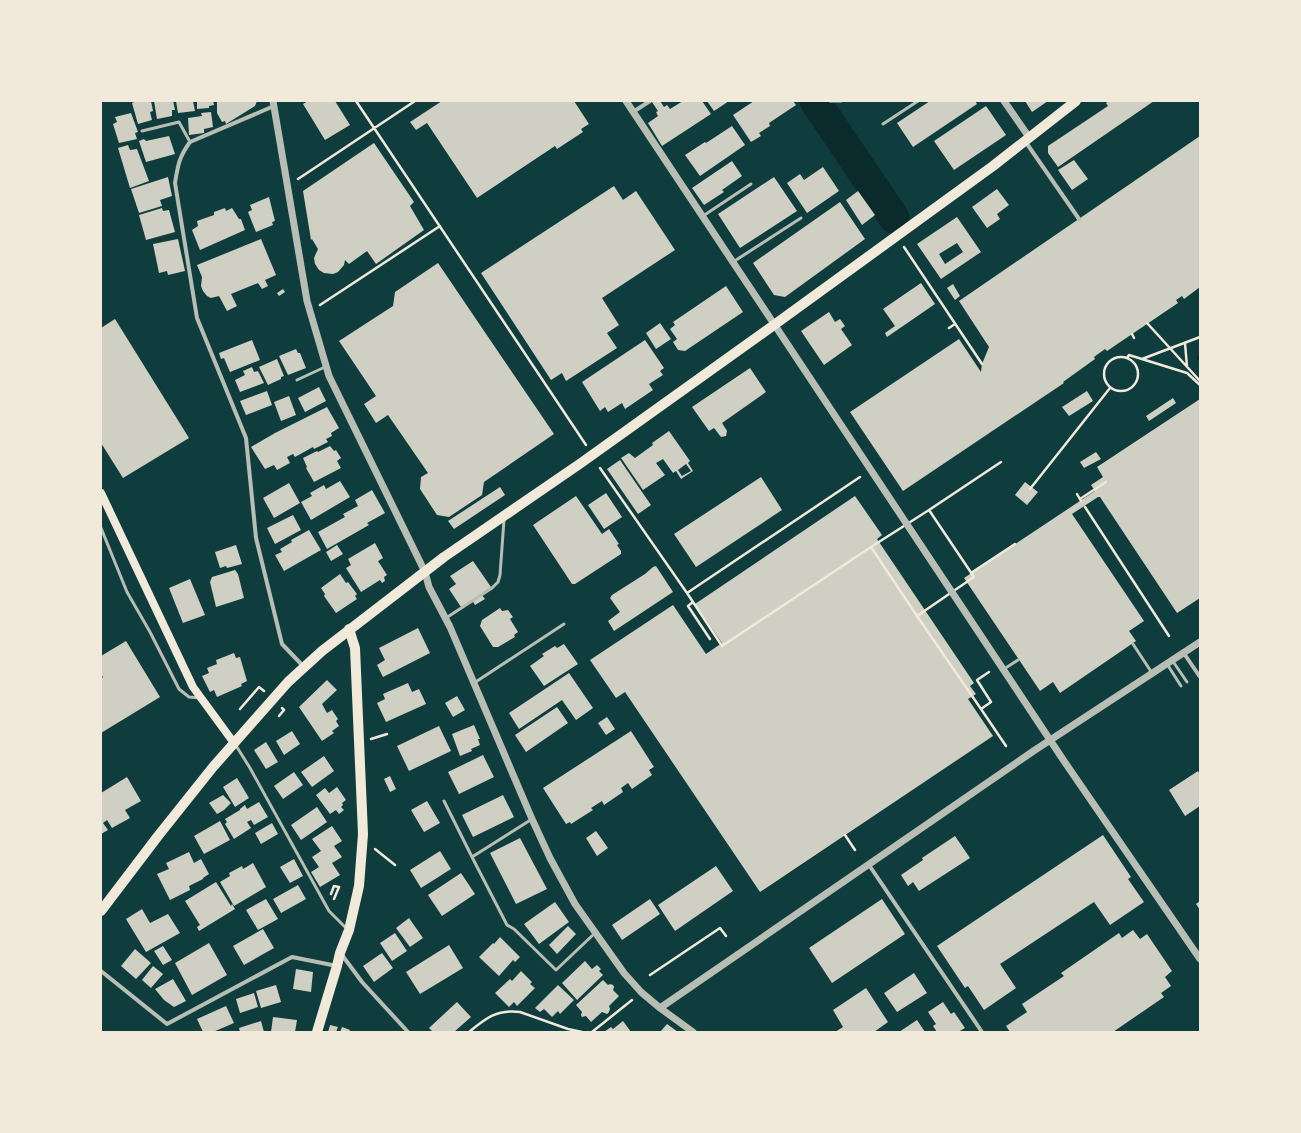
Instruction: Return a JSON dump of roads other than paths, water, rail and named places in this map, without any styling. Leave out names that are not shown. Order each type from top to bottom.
[{"type":"main road","points":[[101,911],[213,766],[288,682],[349,629],[444,557],[581,463],[993,166],[1076,101]]},
{"type":"main road","points":[[101,493],[193,687],[234,743]]},
{"type":"main road","points":[[317,1032],[340,953],[349,930],[359,886],[363,834],[355,648],[349,629]]},
{"type":"street","points":[[626,101],[1050,740],[1200,960]]},
{"type":"street","points":[[633,112],[650,101]]},
{"type":"street","points":[[1004,101],[1079,219]]},
{"type":"street","points":[[304,667],[282,644],[256,538],[246,438],[198,318],[175,183],[182,153],[190,142],[273,104],[307,301],[326,366],[353,427],[362,441],[425,572],[429,587],[445,618],[474,683],[532,819],[550,858],[575,904],[624,973],[641,992],[693,1032]]},
{"type":"street","points":[[660,1008],[1050,740],[1200,642]]},
{"type":"street","points":[[1184,652],[1200,677]]},
{"type":"street","points":[[869,865],[982,1032]]},
{"type":"street","points":[[340,953],[362,982],[408,1032]]},
{"type":"street","points":[[101,971],[167,1024],[292,957],[337,966]]},
{"type":"lane","points":[[830,101],[841,101]]},
{"type":"lane","points":[[883,124],[918,101]]},
{"type":"lane","points":[[142,132],[178,122],[190,142]]},
{"type":"lane","points":[[703,216],[751,184]]},
{"type":"lane","points":[[733,262],[801,218]]},
{"type":"lane","points":[[298,380],[326,366]]},
{"type":"lane","points":[[445,618],[470,603],[498,582],[500,576],[504,516]]},
{"type":"lane","points":[[101,528],[127,592],[150,632],[178,689],[190,697],[201,698]]},
{"type":"lane","points":[[474,683],[564,624]]},
{"type":"lane","points":[[1133,644],[1152,673]]},
{"type":"lane","points":[[1004,669],[1018,660]]},
{"type":"lane","points":[[1169,662],[1187,682]]},
{"type":"lane","points":[[1169,662],[1181,686]]},
{"type":"lane","points":[[234,743],[250,768],[329,911],[349,930]]},
{"type":"lane","points":[[444,801],[507,925],[514,929],[556,970],[595,933]]},
{"type":"lane","points":[[472,857],[532,819]]},
{"type":"waterway","points":[[815,101],[894,218]]}]
